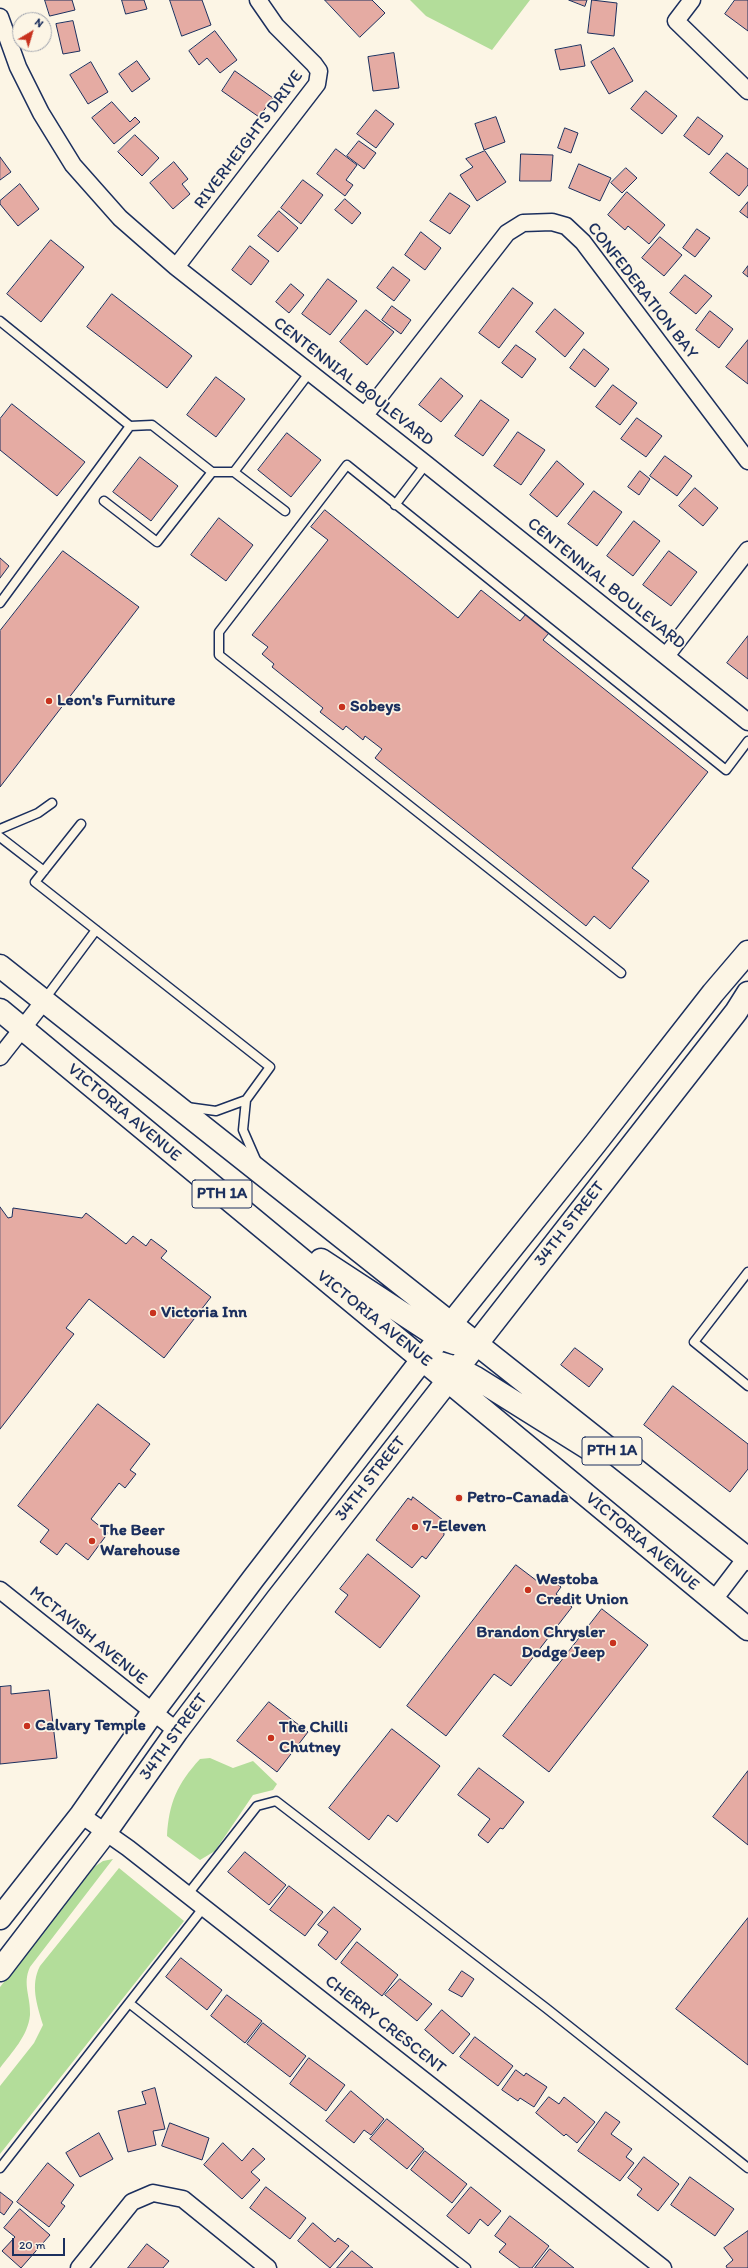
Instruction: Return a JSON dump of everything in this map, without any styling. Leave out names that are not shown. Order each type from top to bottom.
[{"type":"main road","name":"34TH STREET","points":[[0,1918],[81,1815],[153,1712],[253,1579],[422,1360],[446,1332],[688,1024],[748,952]]},
{"type":"main road","name":"PTH 1A","points":[[0,966],[262,1172],[446,1332],[476,1344],[747,1557]]},
{"type":"main road","name":"34TH STREET","points":[[0,1970],[105,1833],[177,1731],[278,1598],[748,994]]},
{"type":"main road","name":"VICTORIA AVENUE","points":[[0,1010],[422,1360],[452,1374],[713,1601],[748,1629]]},
{"type":"main road","points":[[688,1024],[712,1042]]},
{"type":"main road","points":[[230,1201],[446,1332]]},
{"type":"main road","points":[[452,1374],[476,1378],[685,1509]]},
{"type":"main road","points":[[253,1579],[278,1598]]},
{"type":"street","name":"RIVERHEIGHTS DRIVE","points":[[176,267],[318,84],[319,78],[314,64],[276,26],[258,0]]},
{"type":"street","points":[[692,0],[676,21],[748,91]]},
{"type":"street","name":"CENTENNIAL BOULEVARD","points":[[0,17],[18,67],[41,113],[73,165],[120,218],[176,267],[365,415],[748,722]]},
{"type":"street","name":"CONFEDERATION BAY","points":[[365,415],[507,233],[523,223],[552,222],[566,226],[583,242],[748,461]]},
{"type":"street","points":[[666,656],[748,550]]},
{"type":"street","points":[[0,1057],[44,1001]]},
{"type":"street","points":[[713,1601],[747,1557]]},
{"type":"street","name":"MCTAVISH AVENUE","points":[[0,1590],[177,1731]]},
{"type":"street","name":"CHERRY CRESCENT","points":[[81,1815],[128,1848],[188,1894],[663,2268]]},
{"type":"street","points":[[79,2268],[132,2202],[153,2193],[183,2199],[268,2268]]},
{"type":"lane","points":[[0,321],[130,426],[152,425],[212,472],[234,472],[285,511]]},
{"type":"lane","points":[[234,472],[310,372]]},
{"type":"lane","points":[[0,603],[130,426]]},
{"type":"lane","points":[[395,505],[426,464]]},
{"type":"lane","points":[[621,973],[219,655],[219,632],[347,466],[726,770],[748,741]]},
{"type":"lane","points":[[104,501],[157,542],[212,472]]},
{"type":"lane","points":[[0,829],[38,813],[52,804]]},
{"type":"lane","points":[[81,824],[35,882],[270,1067],[246,1100],[243,1130],[262,1172]]},
{"type":"lane","points":[[0,837],[44,871]]},
{"type":"lane","points":[[44,1001],[96,930]]},
{"type":"lane","points":[[178,1106],[216,1111],[246,1100]]},
{"type":"lane","points":[[748,1272],[694,1342],[748,1386]]},
{"type":"lane","points":[[188,1894],[257,1806],[276,1801],[546,2008],[748,2168]]},
{"type":"lane","points":[[0,2168],[204,1907]]},
{"type":"lane","points":[[130,2003],[466,2268]]},
{"type":"green space","points":[[410,0],[530,0],[492,50],[426,16]]},
{"type":"green space","points":[[210,1758],[233,1768],[253,1761],[277,1784],[273,1790],[253,1795],[215,1851],[200,1860],[167,1836],[168,1824],[172,1804],[185,1777],[200,1759]]},
{"type":"green space","points":[[113,1859],[30,1967],[27,1979],[30,2008],[29,2023],[23,2037],[0,2068],[0,1987],[94,1867],[103,1861]]},
{"type":"green space","points":[[119,1868],[184,1921],[0,2154],[0,2086],[34,2043],[43,2025],[35,1988],[37,1973],[40,1966]]},
{"type":"building","points":[[45,0],[72,0],[75,10],[52,16],[52,12],[49,12]]},
{"type":"building","points":[[122,0],[144,0],[147,9],[126,14]]},
{"type":"building","points":[[170,0],[202,0],[211,25],[182,36]]},
{"type":"building","points":[[325,0],[372,0],[385,13],[360,37]]},
{"type":"building","points":[[569,0],[587,0],[585,6]]},
{"type":"building","points":[[592,0],[617,3],[614,36],[588,33]]},
{"type":"building","points":[[735,0],[748,0],[748,31],[725,14]]},
{"type":"building","points":[[73,21],[80,51],[63,54],[56,24]]},
{"type":"building","points":[[215,31],[237,60],[220,73],[207,58],[199,65],[189,51]]},
{"type":"building","points":[[581,45],[585,66],[560,70],[555,50]]},
{"type":"building","points":[[614,48],[633,81],[609,94],[591,62]]},
{"type":"building","points":[[394,53],[399,88],[373,91],[368,57]]},
{"type":"building","points":[[137,61],[150,79],[132,92],[119,74]]},
{"type":"building","points":[[91,62],[108,92],[88,104],[70,75]]},
{"type":"building","points":[[235,71],[273,98],[259,117],[222,91]]},
{"type":"building","points":[[646,91],[677,116],[662,134],[631,109]]},
{"type":"building","points":[[112,102],[130,122],[135,117],[140,122],[114,144],[92,118]]},
{"type":"building","points":[[376,110],[394,124],[376,148],[357,134]]},
{"type":"building","points":[[496,117],[505,142],[484,150],[475,124]]},
{"type":"building","points":[[698,117],[723,136],[709,155],[684,136]]},
{"type":"building","points":[[565,128],[578,133],[571,153],[558,148]]},
{"type":"building","points":[[135,135],[159,158],[142,176],[118,152]]},
{"type":"building","points":[[359,141],[376,153],[364,169],[347,156]]},
{"type":"building","points":[[336,149],[357,165],[346,180],[353,185],[345,196],[317,174]]},
{"type":"building","points":[[485,151],[506,182],[477,201],[460,175],[473,167],[466,159]]},
{"type":"building","points":[[727,153],[748,169],[748,185],[739,196],[710,173]]},
{"type":"building","points":[[521,154],[553,155],[551,181],[520,181]]},
{"type":"building","points":[[0,157],[11,172],[0,180]]},
{"type":"building","points":[[174,162],[188,179],[182,184],[190,194],[173,209],[150,183]]},
{"type":"building","points":[[579,164],[611,178],[600,201],[569,188]]},
{"type":"building","points":[[626,168],[637,178],[622,193],[611,183]]},
{"type":"building","points":[[303,180],[323,195],[301,224],[281,208]]},
{"type":"building","points":[[20,184],[39,209],[18,226],[0,204],[0,201]]},
{"type":"building","points":[[627,192],[665,225],[649,244],[628,226],[625,230],[608,215]]},
{"type":"building","points":[[450,193],[470,206],[450,234],[430,221]]},
{"type":"building","points":[[345,199],[361,213],[352,224],[335,210]]},
{"type":"building","points":[[748,202],[748,218],[740,212]]},
{"type":"building","points":[[279,211],[298,228],[278,252],[258,236]]},
{"type":"building","points":[[697,229],[710,238],[695,257],[683,248]]},
{"type":"building","points":[[421,232],[441,248],[425,270],[405,255]]},
{"type":"building","points":[[660,237],[682,255],[664,276],[642,258]]},
{"type":"building","points":[[51,240],[84,267],[41,322],[7,294]]},
{"type":"building","points":[[250,246],[269,261],[251,285],[232,270]]},
{"type":"building","points":[[748,266],[748,277],[743,273]]},
{"type":"building","points":[[393,267],[410,280],[394,301],[377,288]]},
{"type":"building","points":[[685,275],[712,296],[696,314],[670,293]]},
{"type":"building","points":[[328,279],[357,301],[330,335],[302,314]]},
{"type":"building","points":[[291,284],[304,295],[289,313],[276,302]]},
{"type":"building","points":[[513,288],[533,303],[499,348],[479,333]]},
{"type":"building","points":[[112,294],[192,356],[167,388],[87,327]]},
{"type":"building","points":[[392,306],[411,320],[401,334],[382,320]]},
{"type":"building","points":[[555,309],[584,333],[565,357],[536,332]]},
{"type":"building","points":[[366,310],[394,332],[367,365],[340,342]]},
{"type":"building","points":[[710,311],[733,329],[719,348],[696,330]]},
{"type":"building","points":[[748,340],[748,384],[726,367]]},
{"type":"building","points":[[516,345],[536,359],[522,378],[502,363]]},
{"type":"building","points":[[584,349],[609,369],[595,387],[570,368]]},
{"type":"building","points":[[216,377],[245,399],[216,437],[187,415]]},
{"type":"building","points":[[441,378],[463,396],[441,422],[419,405]]},
{"type":"building","points":[[613,385],[637,403],[620,425],[596,407]]},
{"type":"building","points":[[481,400],[509,420],[483,456],[455,436]]},
{"type":"building","points":[[12,404],[85,462],[57,496],[0,450],[0,419]]},
{"type":"building","points":[[637,418],[662,436],[646,457],[621,439]]},
{"type":"building","points":[[518,432],[545,450],[521,485],[494,466]]},
{"type":"building","points":[[287,433],[321,460],[291,497],[258,470]]},
{"type":"building","points":[[665,456],[692,476],[677,496],[650,476]]},
{"type":"building","points":[[140,457],[178,486],[151,521],[113,492]]},
{"type":"building","points":[[557,461],[584,484],[557,517],[530,495]]},
{"type":"building","points":[[640,471],[650,479],[639,495],[628,487]]},
{"type":"building","points":[[695,488],[718,508],[703,526],[679,506]]},
{"type":"building","points":[[594,491],[622,512],[597,546],[568,524]]},
{"type":"building","points":[[325,510],[458,618],[481,590],[520,621],[526,614],[549,633],[543,640],[708,772],[632,868],[649,881],[610,929],[594,916],[586,926],[375,758],[382,749],[365,736],[363,740],[346,726],[343,730],[320,712],[323,708],[272,667],[274,664],[262,654],[268,647],[252,635],[328,540],[311,527]]},
{"type":"building","points":[[219,518],[253,545],[226,581],[191,555]]},
{"type":"building","points":[[634,521],[660,541],[633,576],[607,556]]},
{"type":"building","points":[[63,551],[139,607],[0,787],[0,631]]},
{"type":"building","points":[[669,551],[697,572],[671,606],[643,585]]},
{"type":"building","points":[[0,558],[9,566],[0,578]]},
{"type":"building","points":[[748,636],[748,679],[727,663]]},
{"type":"building","name":"Victoria Inn","points":[[0,1207],[8,1218],[12,1217],[13,1208],[82,1218],[86,1213],[126,1244],[133,1236],[146,1246],[151,1239],[167,1251],[161,1258],[211,1297],[164,1358],[89,1299],[66,1328],[74,1334],[0,1429]]},
{"type":"building","points":[[575,1348],[603,1369],[589,1387],[561,1365]]},
{"type":"building","points":[[673,1386],[748,1444],[748,1469],[730,1492],[644,1425]]},
{"type":"building","points":[[98,1404],[150,1444],[130,1470],[136,1474],[125,1488],[119,1483],[91,1519],[108,1533],[88,1560],[66,1543],[57,1555],[40,1542],[49,1530],[18,1506]]},
{"type":"building","name":"7-Eleven","points":[[413,1497],[443,1520],[444,1535],[426,1559],[422,1556],[412,1568],[376,1540],[408,1498],[411,1500]]},
{"type":"building","points":[[368,1554],[420,1596],[380,1648],[335,1612],[348,1595],[340,1589]]},
{"type":"building","points":[[516,1565],[541,1584],[547,1576],[561,1587],[556,1594],[572,1607],[511,1686],[494,1674],[446,1736],[407,1706]]},
{"type":"building","points":[[602,1609],[648,1645],[549,1772],[503,1736]]},
{"type":"building","name":"Calvary Temple","points":[[11,1686],[11,1694],[49,1690],[57,1758],[0,1764],[0,1687]]},
{"type":"building","points":[[269,1702],[308,1732],[277,1772],[237,1741]]},
{"type":"building","points":[[392,1729],[440,1766],[397,1822],[388,1815],[369,1840],[329,1808]]},
{"type":"building","points":[[479,1768],[524,1802],[503,1829],[500,1828],[488,1843],[478,1835],[490,1819],[458,1795]]},
{"type":"building","points":[[748,1771],[748,1845],[713,1817]]},
{"type":"building","points":[[245,1852],[286,1885],[269,1905],[228,1872]]},
{"type":"building","points":[[289,1886],[323,1912],[305,1936],[270,1910]]},
{"type":"building","points":[[334,1907],[361,1929],[336,1960],[318,1945],[328,1932],[318,1925]]},
{"type":"building","points":[[748,1918],[748,2065],[676,2009]]},
{"type":"building","points":[[357,1942],[398,1975],[382,1996],[341,1963]]},
{"type":"building","points":[[181,1958],[222,1990],[207,2010],[166,1977]]},
{"type":"building","points":[[462,1971],[474,1979],[462,1997],[449,1990]]},
{"type":"building","points":[[400,1979],[432,2004],[417,2021],[385,1995]]},
{"type":"building","points":[[227,1995],[262,2021],[245,2043],[211,2016]]},
{"type":"building","points":[[442,2010],[470,2034],[453,2054],[425,2030]]},
{"type":"building","points":[[263,2023],[306,2056],[290,2077],[247,2044]]},
{"type":"building","points":[[475,2037],[513,2066],[498,2086],[460,2057]]},
{"type":"building","points":[[309,2058],[345,2085],[326,2111],[290,2084]]},
{"type":"building","points":[[516,2070],[524,2076],[526,2073],[547,2087],[534,2107],[520,2098],[518,2101],[502,2090]]},
{"type":"building","points":[[155,2088],[165,2129],[153,2131],[156,2145],[128,2152],[118,2111],[146,2104],[142,2092]]},
{"type":"building","points":[[351,2091],[384,2119],[371,2135],[364,2130],[354,2143],[326,2121]]},
{"type":"building","points":[[549,2097],[559,2104],[564,2097],[595,2122],[577,2143],[566,2134],[564,2136],[536,2113]]},
{"type":"building","points":[[606,2112],[620,2122],[611,2134],[632,2149],[626,2157],[634,2163],[620,2181],[578,2151]]},
{"type":"building","points":[[387,2119],[424,2149],[407,2169],[370,2139]]},
{"type":"building","points":[[170,2123],[209,2138],[202,2160],[162,2146]]},
{"type":"building","points":[[99,2133],[113,2159],[80,2177],[66,2153]]},
{"type":"building","points":[[223,2143],[242,2161],[253,2148],[265,2159],[251,2172],[260,2180],[242,2199],[204,2165]]},
{"type":"building","points":[[425,2151],[467,2184],[452,2203],[411,2170]]},
{"type":"building","points":[[644,2157],[679,2184],[658,2211],[637,2195],[642,2189],[628,2178]]},
{"type":"building","points":[[48,2163],[74,2185],[61,2203],[65,2206],[49,2227],[17,2202]]},
{"type":"building","points":[[690,2177],[734,2209],[715,2236],[671,2205]]},
{"type":"building","points":[[266,2187],[306,2218],[290,2239],[250,2208]]},
{"type":"building","points":[[471,2187],[501,2211],[488,2226],[480,2219],[469,2234],[447,2216]]},
{"type":"building","points":[[0,2192],[13,2202],[4,2215],[0,2212]]},
{"type":"building","points":[[20,2209],[50,2235],[21,2268],[2,2251],[15,2237],[4,2228]]},
{"type":"building","points":[[510,2216],[549,2246],[532,2268],[520,2268],[499,2252],[506,2244],[495,2236]]},
{"type":"building","points":[[313,2223],[335,2242],[338,2238],[349,2246],[330,2268],[298,2241]]},
{"type":"building","points":[[748,2231],[748,2268],[727,2268],[726,2266],[733,2260],[724,2248]]},
{"type":"building","points":[[147,2244],[169,2261],[163,2268],[128,2268]]},
{"type":"building","points":[[550,2249],[574,2268],[535,2268]]},
{"type":"building","points":[[352,2251],[373,2268],[337,2268]]},
{"type":"place","name":"Leon's Furniture","points":[[49,701]]},
{"type":"place","name":"Sobeys","points":[[342,707]]},
{"type":"place","name":"Victoria Inn","points":[[153,1313]]},
{"type":"place","name":"Petro-Canada","points":[[459,1498]]},
{"type":"place","name":"7-Eleven","points":[[415,1527]]},
{"type":"place","name":"The Beer Warehouse","points":[[92,1541]]},
{"type":"place","name":"Westoba Credit Union","points":[[528,1590]]},
{"type":"place","name":"Brandon Chrysler Dodge Jeep","points":[[613,1643]]},
{"type":"place","name":"Calvary Temple","points":[[27,1726]]},
{"type":"place","name":"The Chilli Chutney","points":[[271,1738]]}]
